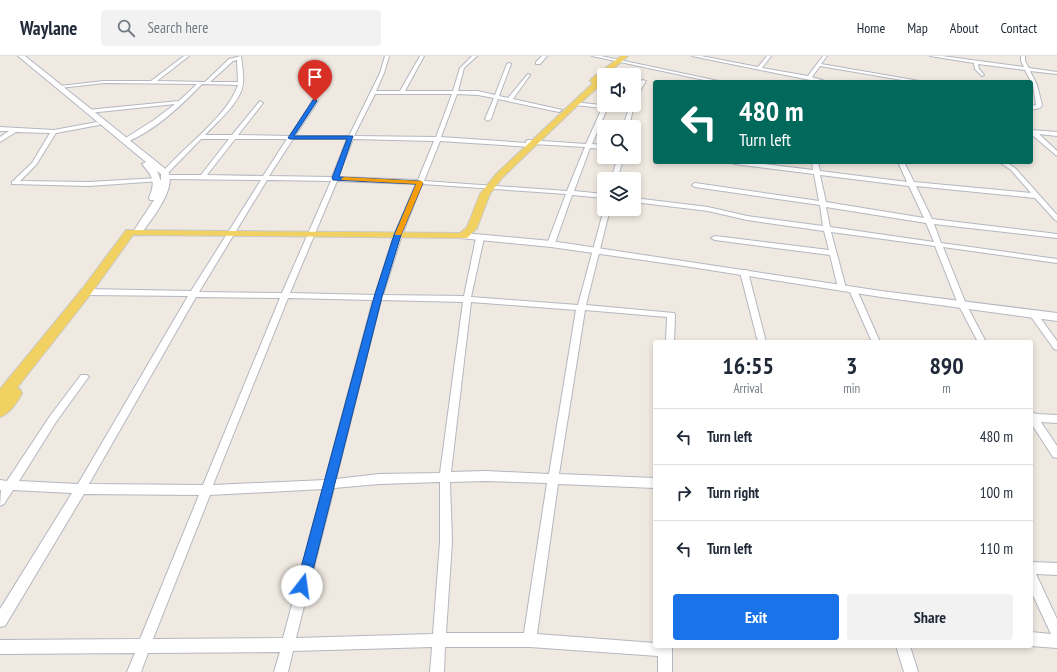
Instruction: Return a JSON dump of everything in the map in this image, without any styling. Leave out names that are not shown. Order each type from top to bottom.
[{"type":"main road","points":[[0,411],[92,292],[135,233],[158,232],[458,236],[473,226],[487,186],[559,110],[623,60],[632,56]]},
{"type":"main road","points":[[615,68],[623,60]]},
{"type":"main road","points":[[528,143],[597,84]]},
{"type":"main road","points":[[0,399],[92,292]]},
{"type":"street","points":[[13,56],[156,173],[158,180],[157,188],[135,233]]},
{"type":"street","points":[[21,56],[126,140],[166,175],[265,178],[335,178],[487,186],[597,195]]},
{"type":"street","points":[[153,82],[187,56]]},
{"type":"street","points":[[134,672],[310,234],[335,178],[351,137],[382,73],[387,56]]},
{"type":"street","points":[[402,92],[422,56]]},
{"type":"street","points":[[280,672],[378,297],[398,235],[438,139],[462,68],[475,56]]},
{"type":"street","points":[[538,62],[544,56]]},
{"type":"street","points":[[594,56],[623,60],[712,80]]},
{"type":"street","points":[[694,56],[714,58],[818,80]]},
{"type":"street","points":[[759,68],[769,56]]},
{"type":"street","points":[[809,78],[825,56]]},
{"type":"street","points":[[932,56],[962,58],[976,63],[1057,73]]},
{"type":"street","points":[[1023,56],[1023,61],[1032,80]]},
{"type":"street","points":[[126,140],[141,132],[182,102],[230,60],[239,57],[241,84],[233,102],[166,175],[167,182],[160,198],[135,233]]},
{"type":"street","points":[[976,63],[977,69],[982,75]]},
{"type":"street","points":[[488,119],[508,64]]},
{"type":"street","points":[[819,65],[911,80]]},
{"type":"street","points":[[510,99],[528,75]]},
{"type":"street","points":[[641,86],[644,81]]},
{"type":"street","points":[[1033,81],[1039,105],[1038,107],[1033,108]]},
{"type":"street","points":[[60,88],[100,82],[241,84]]},
{"type":"street","points":[[373,92],[478,93],[559,110]]},
{"type":"street","points":[[0,621],[81,489],[193,294],[290,138],[315,101]]},
{"type":"street","points":[[89,110],[182,102]]},
{"type":"street","points":[[203,176],[260,103]]},
{"type":"street","points":[[575,104],[597,106]]},
{"type":"street","points":[[551,244],[562,219],[587,147],[603,112]]},
{"type":"street","points":[[0,129],[54,132],[97,124]]},
{"type":"street","points":[[0,140],[15,130]]},
{"type":"street","points":[[54,132],[34,164],[14,183],[89,184],[158,180]]},
{"type":"street","points":[[1033,132],[1057,134]]},
{"type":"street","points":[[1033,133],[1057,154]]},
{"type":"street","points":[[200,137],[351,137],[438,139],[597,147]]},
{"type":"street","points":[[751,164],[911,184],[1038,196]]},
{"type":"street","points":[[815,164],[827,228],[842,288]]},
{"type":"street","points":[[903,164],[929,222],[962,304],[981,340]]},
{"type":"street","points":[[1005,164],[1013,169],[1057,219]]},
{"type":"street","points":[[695,185],[823,204],[929,222],[1057,236]]},
{"type":"street","points":[[641,201],[708,209],[747,218],[1057,261]]},
{"type":"street","points":[[530,640],[580,307],[605,216]]},
{"type":"street","points":[[458,236],[551,244],[744,272],[853,290],[1057,317]]},
{"type":"street","points":[[437,672],[446,542],[445,476],[466,299],[480,238]]},
{"type":"street","points":[[715,238],[833,253]]},
{"type":"street","points":[[744,272],[761,340]]},
{"type":"street","points":[[853,290],[875,340]]},
{"type":"street","points":[[92,292],[466,299],[580,307],[670,315],[672,320],[670,340]]},
{"type":"street","points":[[1033,314],[1057,347]]},
{"type":"street","points":[[0,501],[12,485],[53,419],[84,377]]},
{"type":"street","points":[[1033,417],[1057,418]]},
{"type":"street","points":[[1033,418],[1057,454]]},
{"type":"street","points":[[0,485],[81,489],[206,490],[330,484],[380,479],[445,476],[486,476],[553,480],[653,483]]},
{"type":"street","points":[[1033,568],[1057,569]]},
{"type":"street","points":[[1033,582],[1057,640],[1033,639]]},
{"type":"street","points":[[0,647],[287,645],[440,640],[530,640],[653,647]]},
{"type":"street","points":[[665,648],[665,672]]},
{"type":"street","points":[[904,648],[911,672]]},
{"type":"slow traffic","points":[[344,179],[420,183],[399,234]]},
{"type":"route","points":[[302,586],[378,297],[398,235],[420,183],[335,178],[351,137],[290,138],[315,101]]}]
